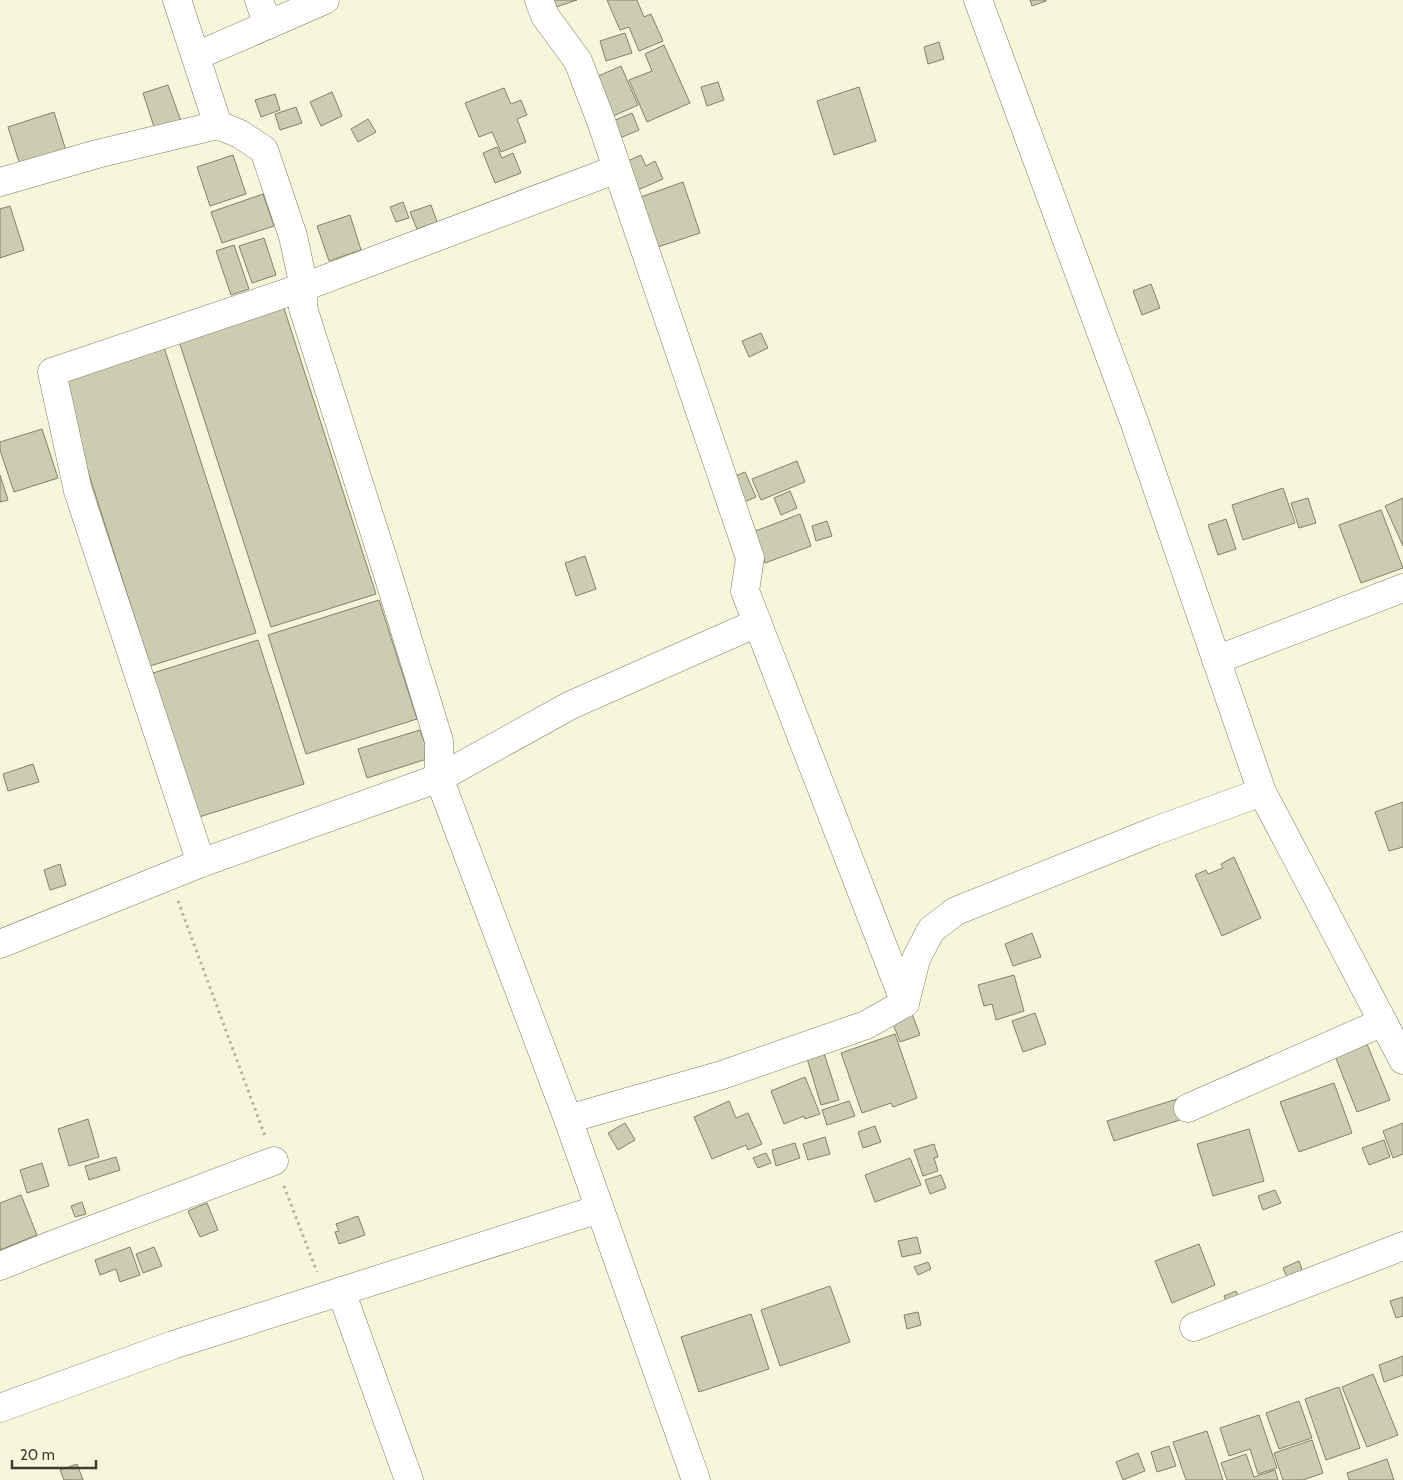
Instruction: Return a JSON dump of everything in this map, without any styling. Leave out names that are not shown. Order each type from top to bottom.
[{"type":"street","points":[[177,0],[218,125]]},
{"type":"street","points":[[196,56],[263,12],[325,0]]},
{"type":"street","points":[[539,0],[545,16],[578,61],[617,169],[750,558],[745,591],[906,1003]]},
{"type":"street","points":[[978,0],[1135,424],[1262,792],[1403,1060]]},
{"type":"street","points":[[0,182],[97,154],[218,125],[240,134],[264,150],[293,236],[304,287],[303,308],[384,562],[438,741],[439,778],[568,1119],[696,1480]]},
{"type":"street","points":[[201,863],[78,491],[52,372],[304,287],[617,169]]},
{"type":"street","points":[[1216,660],[1403,588]]},
{"type":"street","points":[[0,944],[201,863],[439,778],[571,705],[757,623]]},
{"type":"street","points":[[568,1119],[722,1075],[866,1025],[906,1003],[916,959],[931,930],[956,911],[1155,831],[1262,792]]},
{"type":"street","points":[[1188,1108],[1383,1022]]},
{"type":"street","points":[[0,1266],[274,1161]]},
{"type":"street","points":[[0,1408],[173,1345],[599,1209]]},
{"type":"street","points":[[1194,1327],[1403,1246]]},
{"type":"street","points":[[333,1294],[409,1480]]},
{"type":"path","points":[[168,877],[274,1161],[333,1294]]},
{"type":"building","points":[[554,0],[577,0],[556,7]]},
{"type":"building","points":[[607,0],[637,0],[644,17],[651,14],[663,41],[639,51],[629,27],[620,30]]},
{"type":"building","points":[[1030,0],[1046,0],[1046,1],[1032,6]]},
{"type":"building","points":[[625,33],[632,53],[606,61],[600,41]]},
{"type":"building","points":[[939,42],[944,59],[928,64],[924,47]]},
{"type":"building","points":[[664,45],[690,103],[647,122],[629,80],[652,71],[645,54]]},
{"type":"building","points":[[621,66],[638,105],[611,117],[594,78]]},
{"type":"building","points":[[718,82],[724,100],[707,106],[701,87]]},
{"type":"building","points":[[168,85],[181,121],[155,130],[143,93]]},
{"type":"building","points":[[859,87],[876,141],[834,155],[817,101]]},
{"type":"building","points":[[504,88],[511,104],[521,100],[527,115],[517,119],[526,142],[501,152],[492,132],[479,137],[465,103]]},
{"type":"building","points":[[332,92],[342,116],[321,126],[310,102]]},
{"type":"building","points":[[275,94],[280,110],[261,117],[255,100]]},
{"type":"building","points":[[296,107],[302,123],[280,130],[275,114]]},
{"type":"building","points":[[54,112],[67,154],[21,168],[8,127]]},
{"type":"building","points":[[632,113],[639,130],[620,138],[613,121]]},
{"type":"building","points":[[368,119],[376,132],[358,142],[351,129]]},
{"type":"building","points":[[497,147],[502,158],[513,153],[521,173],[495,183],[483,153]]},
{"type":"building","points":[[233,155],[246,194],[210,206],[197,167]]},
{"type":"building","points":[[641,155],[646,166],[655,161],[663,179],[631,193],[619,165]]},
{"type":"building","points":[[683,182],[700,233],[655,248],[638,198]]},
{"type":"building","points":[[263,194],[274,226],[222,243],[211,212]]},
{"type":"building","points":[[403,202],[409,218],[396,222],[390,207]]},
{"type":"building","points":[[431,205],[437,222],[417,229],[410,212]]},
{"type":"building","points":[[10,206],[24,250],[0,258],[0,209]]},
{"type":"building","points":[[350,215],[361,250],[329,261],[317,226]]},
{"type":"building","points":[[264,238],[276,275],[252,283],[239,246]]},
{"type":"building","points":[[234,245],[249,289],[231,295],[216,251]]},
{"type":"building","points":[[1151,284],[1160,308],[1142,315],[1133,291]]},
{"type":"building","points":[[282,302],[376,594],[271,627],[177,335]]},
{"type":"building","points":[[761,333],[768,348],[749,357],[742,341]]},
{"type":"building","points":[[162,341],[256,633],[150,666],[57,374]]},
{"type":"building","points":[[42,429],[58,478],[14,492],[0,450],[0,442]]},
{"type":"building","points":[[797,461],[805,482],[761,500],[752,479]]},
{"type":"building","points":[[745,472],[756,497],[742,503],[731,478]]},
{"type":"building","points":[[0,475],[8,500],[0,502]]},
{"type":"building","points":[[1283,488],[1295,523],[1243,540],[1232,505]]},
{"type":"building","points":[[790,491],[797,508],[781,515],[774,498]]},
{"type":"building","points":[[1308,498],[1316,523],[1299,528],[1291,503]]},
{"type":"building","points":[[1403,498],[1403,546],[1385,506]]},
{"type":"building","points":[[1381,510],[1403,568],[1361,583],[1339,525]]},
{"type":"building","points":[[800,514],[811,546],[765,563],[753,532]]},
{"type":"building","points":[[1226,519],[1236,549],[1218,555],[1208,525]]},
{"type":"building","points":[[827,521],[832,536],[816,541],[812,526]]},
{"type":"building","points":[[585,556],[596,589],[576,596],[565,563]]},
{"type":"building","points":[[379,600],[417,719],[306,754],[268,635]]},
{"type":"building","points":[[258,640],[304,784],[196,818],[150,674]]},
{"type":"building","points":[[420,730],[430,758],[367,778],[358,749]]},
{"type":"building","points":[[33,764],[39,782],[8,791],[3,774]]},
{"type":"building","points":[[1403,802],[1403,847],[1389,851],[1375,812]]},
{"type":"building","points":[[1234,857],[1261,918],[1222,936],[1195,875],[1206,870],[1208,874],[1223,868],[1221,864]]},
{"type":"building","points":[[60,864],[66,885],[50,890],[44,870]]},
{"type":"building","points":[[1032,933],[1041,957],[1013,966],[1005,944]]},
{"type":"building","points":[[1014,975],[1024,1011],[996,1020],[992,1004],[984,1006],[978,985]]},
{"type":"building","points":[[1035,1013],[1046,1044],[1023,1052],[1012,1021]]},
{"type":"building","points":[[912,1014],[920,1035],[900,1042],[892,1021]]},
{"type":"building","points":[[895,1034],[917,1098],[893,1107],[891,1103],[862,1113],[841,1053]]},
{"type":"building","points":[[1367,1044],[1390,1100],[1357,1112],[1335,1056]]},
{"type":"building","points":[[823,1050],[839,1100],[821,1105],[806,1055]]},
{"type":"building","points":[[805,1077],[820,1114],[805,1119],[804,1116],[784,1124],[771,1091]]},
{"type":"building","points":[[1334,1083],[1352,1133],[1299,1152],[1280,1102]]},
{"type":"building","points":[[1177,1099],[1183,1119],[1114,1141],[1107,1121]]},
{"type":"building","points":[[729,1101],[736,1118],[748,1113],[762,1144],[748,1150],[746,1145],[712,1159],[694,1117]]},
{"type":"building","points":[[849,1101],[855,1116],[827,1125],[822,1110]]},
{"type":"building","points":[[88,1119],[99,1157],[69,1166],[58,1129]]},
{"type":"building","points":[[625,1123],[635,1140],[618,1150],[608,1133]]},
{"type":"building","points":[[1403,1123],[1403,1154],[1393,1158],[1383,1131]]},
{"type":"building","points":[[875,1126],[881,1142],[863,1148],[858,1132]]},
{"type":"building","points":[[1249,1129],[1264,1181],[1213,1196],[1197,1144]]},
{"type":"building","points":[[825,1137],[830,1154],[808,1160],[803,1144]]},
{"type":"building","points":[[1384,1140],[1390,1157],[1369,1165],[1362,1148]]},
{"type":"building","points":[[795,1143],[800,1158],[776,1166],[772,1150]]},
{"type":"building","points":[[934,1144],[938,1157],[934,1158],[938,1171],[923,1176],[914,1150]]},
{"type":"building","points":[[766,1153],[771,1163],[758,1168],[753,1158]]},
{"type":"building","points":[[116,1157],[120,1170],[89,1180],[85,1166]]},
{"type":"building","points":[[910,1158],[921,1185],[875,1202],[865,1175]]},
{"type":"building","points":[[42,1163],[49,1186],[27,1193],[20,1170]]},
{"type":"building","points":[[941,1175],[946,1188],[930,1194],[925,1180]]},
{"type":"building","points":[[1275,1190],[1281,1203],[1263,1210],[1258,1196]]},
{"type":"building","points":[[21,1195],[37,1235],[0,1250],[0,1203]]},
{"type":"building","points":[[82,1202],[86,1214],[75,1217],[71,1206]]},
{"type":"building","points":[[207,1203],[218,1230],[200,1237],[188,1211]]},
{"type":"building","points":[[358,1216],[365,1235],[339,1244],[335,1232],[339,1231],[336,1224]]},
{"type":"building","points":[[917,1237],[921,1253],[902,1257],[898,1241]]},
{"type":"building","points":[[1199,1244],[1215,1285],[1172,1303],[1155,1261]]},
{"type":"building","points":[[130,1247],[140,1275],[120,1282],[116,1269],[100,1275],[95,1260]]},
{"type":"building","points":[[154,1247],[162,1266],[143,1273],[136,1254]]},
{"type":"building","points":[[1299,1261],[1305,1278],[1290,1284],[1283,1268]]},
{"type":"building","points":[[928,1262],[931,1269],[918,1275],[914,1267]]},
{"type":"building","points":[[830,1286],[850,1342],[780,1366],[761,1310]]},
{"type":"building","points":[[1236,1291],[1241,1302],[1228,1307],[1224,1296]]},
{"type":"building","points":[[1403,1297],[1403,1316],[1396,1318],[1390,1301]]},
{"type":"building","points":[[918,1312],[921,1325],[907,1329],[904,1315]]},
{"type":"building","points":[[751,1314],[769,1369],[699,1392],[681,1337]]},
{"type":"building","points":[[1403,1356],[1403,1375],[1384,1382],[1379,1365]]},
{"type":"building","points":[[1373,1374],[1398,1435],[1367,1447],[1342,1387]]},
{"type":"building","points":[[1339,1387],[1360,1448],[1326,1460],[1305,1399]]},
{"type":"building","points":[[1299,1401],[1312,1438],[1279,1449],[1266,1413]]},
{"type":"building","points":[[1259,1415],[1277,1468],[1258,1474],[1250,1449],[1229,1456],[1220,1428]]},
{"type":"building","points":[[1207,1431],[1223,1480],[1186,1480],[1173,1442]]},
{"type":"building","points":[[1312,1440],[1323,1473],[1303,1480],[1283,1480],[1274,1453]]},
{"type":"building","points":[[1169,1446],[1176,1466],[1157,1472],[1151,1452]]},
{"type":"building","points":[[1138,1453],[1145,1471],[1123,1480],[1116,1462]]},
{"type":"building","points":[[1246,1454],[1254,1477],[1275,1470],[1278,1480],[1227,1480],[1221,1463]]},
{"type":"building","points":[[1387,1459],[1394,1480],[1349,1480],[1347,1473]]},
{"type":"building","points":[[77,1464],[83,1480],[64,1480],[60,1470]]}]
